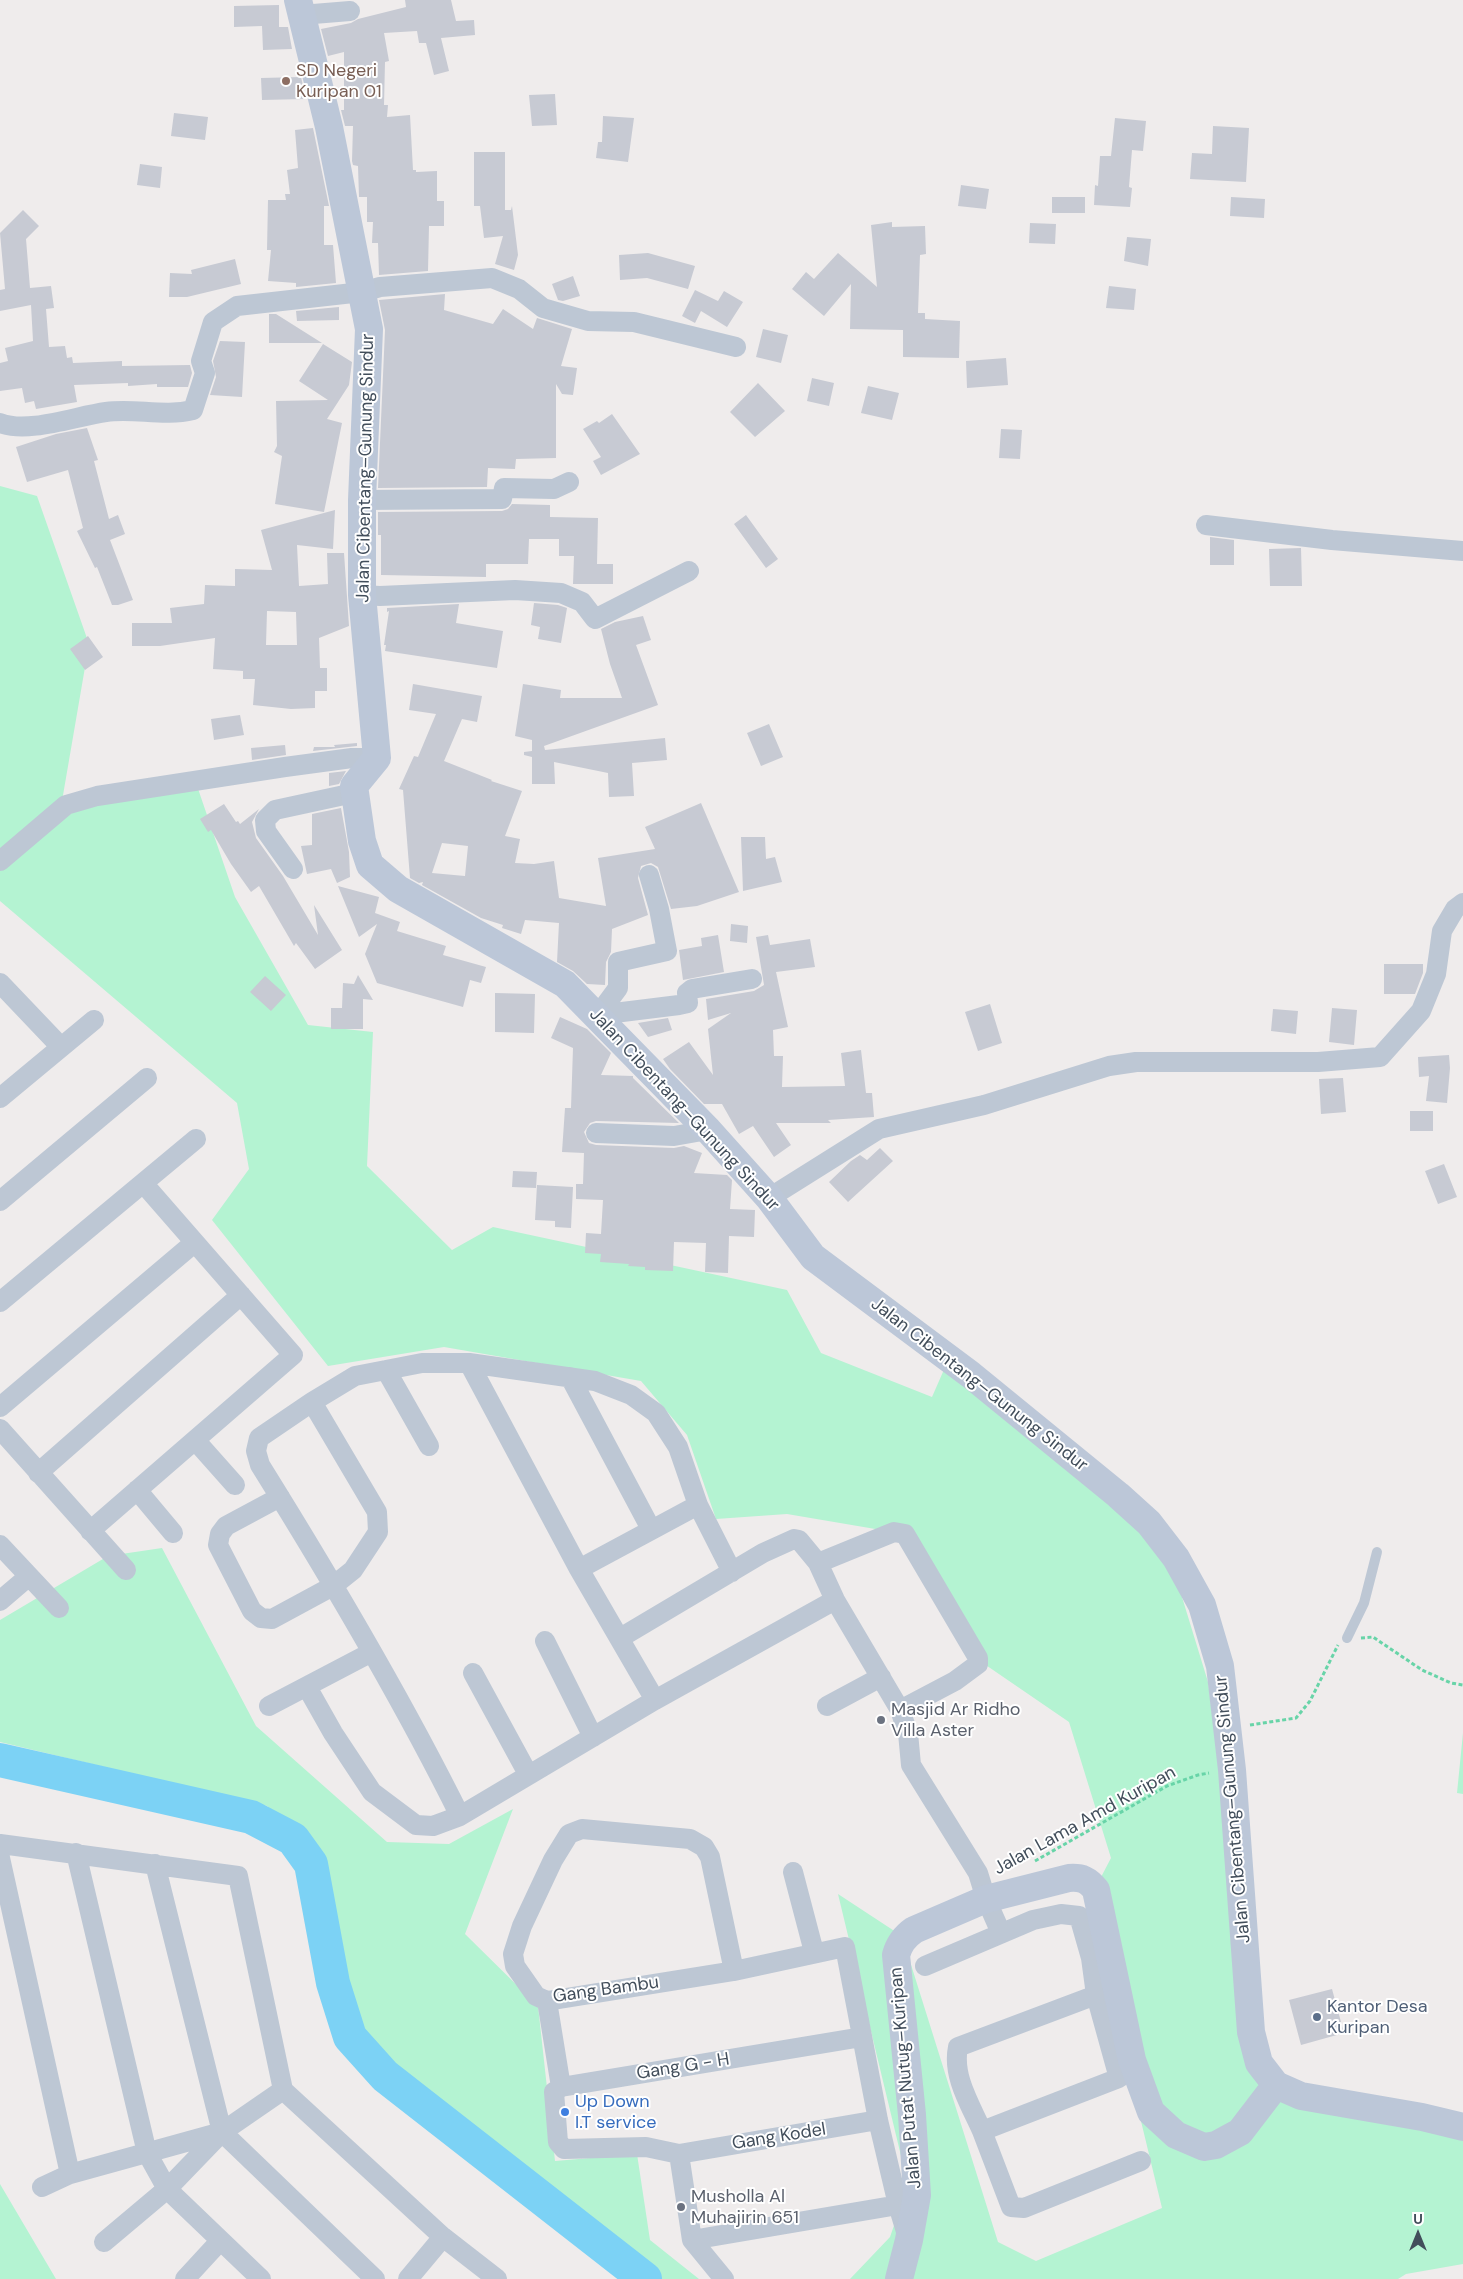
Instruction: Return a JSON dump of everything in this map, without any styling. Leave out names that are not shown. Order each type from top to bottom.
[{"type":"street","points":[[300,8],[350,11]]},
{"type":"street","name":"Jalan Cibentang–Gunung Sindur","points":[[300,8],[329,127],[369,329],[362,500],[362,594],[376,758]]},
{"type":"street","points":[[0,423],[43,425],[107,412],[180,413],[193,410],[205,372],[201,361],[213,322],[236,306],[362,292],[380,287],[492,278],[519,289],[543,308],[588,321],[634,322],[736,347]]},
{"type":"street","points":[[362,500],[502,499],[504,488],[554,489],[569,482]]},
{"type":"street","points":[[1206,524],[1332,540],[1463,551]]},
{"type":"street","points":[[362,594],[380,596],[515,590],[561,593],[582,602],[595,619],[689,571]]},
{"type":"street","points":[[0,861],[66,805],[97,796],[285,767],[352,758],[376,758]]},
{"type":"street","points":[[293,869],[266,831],[265,820],[274,810],[349,794],[376,758]]},
{"type":"street","name":"Jalan Cibentang–Gunung Sindur","points":[[354,786],[362,841],[370,865],[398,889],[565,984],[708,1130],[769,1198],[814,1257],[971,1375],[1118,1495],[1149,1523],[1176,1558],[1202,1605],[1220,1666],[1232,1770],[1251,2032],[1259,2063],[1276,2085],[1301,2096],[1422,2117],[1463,2127]]},
{"type":"street","points":[[598,1016],[618,988],[618,962],[667,952],[659,909],[649,875]]},
{"type":"street","points":[[769,1198],[879,1129],[984,1105],[1109,1066],[1136,1062],[1318,1062],[1380,1057],[1421,1011],[1436,974],[1442,931],[1455,909],[1463,903]]},
{"type":"street","points":[[598,1016],[688,1003],[687,993],[692,989],[752,979]]},
{"type":"street","points":[[3,991],[61,1048]]},
{"type":"street","points":[[0,1098],[94,1020]]},
{"type":"street","points":[[0,1201],[146,1078]]},
{"type":"street","points":[[596,1133],[674,1136],[708,1130]]},
{"type":"street","points":[[0,1302],[196,1139]]},
{"type":"street","points":[[90,1531],[293,1355],[143,1183]]},
{"type":"street","points":[[0,1407],[194,1242]]},
{"type":"street","points":[[38,1473],[241,1295]]},
{"type":"street","points":[[460,1816],[423,1742],[372,1652],[260,1465],[256,1451],[259,1438],[355,1376],[422,1363],[469,1363],[595,1381],[631,1395],[656,1413],[678,1447],[698,1505],[732,1572]]},
{"type":"street","points":[[469,1363],[579,1569],[655,1700]]},
{"type":"street","points":[[386,1370],[430,1446]]},
{"type":"street","points":[[570,1377],[651,1530]]},
{"type":"street","points":[[280,1496],[226,1526],[220,1534],[218,1545],[252,1610],[261,1618],[272,1619],[334,1586],[353,1570],[378,1532],[377,1512],[312,1402]]},
{"type":"street","points":[[0,1429],[126,1570]]},
{"type":"street","points":[[195,1440],[235,1485]]},
{"type":"street","points":[[137,1490],[173,1533]]},
{"type":"street","points":[[579,1569],[698,1505]]},
{"type":"street","points":[[818,1563],[894,1532],[905,1534],[978,1658],[978,1664],[955,1681],[900,1710]]},
{"type":"street","points":[[620,1638],[763,1553],[794,1539],[799,1540],[818,1563],[835,1600],[900,1710],[908,1733],[911,1765],[978,1873],[986,1899],[1001,1933]]},
{"type":"street","points":[[0,1545],[59,1608]]},
{"type":"street","points":[[0,1601],[28,1577]]},
{"type":"street","points":[[308,1687],[332,1733],[372,1792],[416,1825],[433,1826],[460,1816],[655,1700],[835,1600]]},
{"type":"street","points":[[545,1641],[593,1737]]},
{"type":"street","points":[[269,1706],[372,1652]]},
{"type":"street","points":[[473,1673],[528,1774]]},
{"type":"street","points":[[827,1706],[881,1677]]},
{"type":"street","name":"Gang Bambu","points":[[734,1971],[710,1857],[704,1847],[690,1839],[582,1829],[570,1834],[553,1860],[522,1926],[513,1954],[515,1966],[536,1996],[547,2001],[734,1971],[814,1952],[845,1947],[862,2037]]},
{"type":"street","points":[[0,1844],[238,1876],[283,2090],[443,2237],[497,2279]]},
{"type":"street","points":[[76,1853],[146,2153],[166,2188],[261,2279]]},
{"type":"street","points":[[0,1858],[70,2174]]},
{"type":"street","points":[[155,1864],[222,2132],[375,2279]]},
{"type":"street","points":[[792,1872],[814,1952]]},
{"type":"street","name":"Jalan Putat Nutug–Kuripan","points":[[898,2279],[909,2240],[917,2194],[912,2115],[896,1956],[899,1946],[906,1936],[914,1930],[986,1899],[1069,1878],[1080,1878],[1089,1881],[1096,1890],[1132,2060],[1151,2112],[1176,2135],[1204,2147],[1216,2145],[1240,2132],[1276,2085]]},
{"type":"street","points":[[925,1966],[1033,1920],[1060,1914],[1079,1916],[1091,1958],[1096,1995],[1118,2078],[982,2131]]},
{"type":"street","points":[[1096,1995],[958,2047],[955,2060],[960,2082],[982,2131],[1011,2207],[1024,2208],[1141,2161]]},
{"type":"street","points":[[547,2001],[561,2087],[554,2092],[558,2142],[564,2149],[646,2147],[679,2154],[692,2240],[724,2279]]},
{"type":"street","points":[[862,2037],[878,2120],[898,2205],[909,2240]]},
{"type":"street","name":"Gang G - H","points":[[561,2087],[862,2037]]},
{"type":"street","points":[[104,2242],[166,2188],[222,2132],[283,2090]]},
{"type":"street","name":"Gang Kodel","points":[[679,2154],[878,2120]]},
{"type":"street","points":[[42,2187],[70,2174],[222,2132]]},
{"type":"street","points":[[692,2240],[898,2205]]},
{"type":"street","points":[[408,2279],[443,2237]]},
{"type":"street","points":[[185,2279],[220,2241]]},
{"type":"lane","points":[[1347,1638],[1364,1603],[1377,1552]]},
{"type":"path","points":[[1227,1729],[1296,1718],[1310,1702],[1335,1647],[1347,1638],[1373,1638],[1422,1670],[1451,1683],[1463,1685]]},
{"type":"path","name":"Jalan Lama Amd Kuripan","points":[[1032,1863],[1167,1786],[1198,1775],[1232,1770]]},
{"type":"green space","points":[[0,486],[37,496],[89,644],[62,801],[194,777],[235,897],[308,1025],[373,1032],[367,1166],[452,1250],[493,1227],[787,1290],[821,1353],[932,1397],[946,1365],[1123,1506],[1174,1571],[1208,1682],[1256,2055],[1275,2076],[1463,2137],[1463,2264],[1406,2274],[1398,2279],[850,2279],[890,2237],[908,2185],[838,1894],[902,1936],[998,2242],[1036,2261],[1162,2208],[1088,1902],[1111,1858],[1069,1722],[977,1659],[893,1532],[787,1514],[716,1519],[687,1435],[641,1381],[444,1347],[328,1366],[212,1220],[249,1169],[237,1103],[0,901]]},
{"type":"green space","points":[[162,1548],[256,1726],[387,1842],[449,1844],[513,1809],[465,1934],[538,2006],[555,2161],[637,2154],[650,2240],[699,2279],[654,2279],[393,2062],[357,2023],[326,1861],[267,1806],[0,1742],[0,1620],[108,1556]]},
{"type":"green space","points":[[1463,1733],[1463,1794],[1457,1793]]},
{"type":"green space","points":[[0,2184],[56,2279],[0,2279]]},
{"type":"building","points":[[405,0],[451,0],[456,21],[474,20],[475,35],[441,38],[449,71],[434,75],[426,43],[419,43],[417,31],[384,33],[389,61],[385,62],[384,105],[388,105],[387,117],[410,115],[413,170],[416,170],[416,172],[437,171],[437,201],[444,201],[444,226],[429,226],[428,271],[379,275],[378,243],[372,243],[373,222],[367,222],[367,197],[359,197],[358,166],[353,165],[352,161],[353,126],[345,126],[341,110],[344,110],[344,52],[328,56],[321,29],[351,23],[358,19],[406,7]]},
{"type":"building","points":[[279,5],[279,27],[288,27],[292,49],[263,50],[262,26],[234,27],[234,6]]},
{"type":"building","points":[[301,77],[306,99],[262,100],[261,78]]},
{"type":"building","points":[[555,94],[557,125],[532,126],[529,95]]},
{"type":"building","points":[[174,113],[208,117],[205,140],[171,136]]},
{"type":"building","points":[[603,116],[634,118],[628,162],[596,158],[598,142],[602,142]]},
{"type":"building","points":[[1115,118],[1146,121],[1143,151],[1132,150],[1129,187],[1132,188],[1130,207],[1094,205],[1095,185],[1098,186],[1100,156],[1111,156]]},
{"type":"building","points":[[1213,126],[1249,128],[1246,182],[1190,179],[1192,153],[1212,154]]},
{"type":"building","points":[[313,128],[329,206],[324,206],[324,245],[333,245],[336,283],[296,287],[296,283],[268,281],[271,250],[267,250],[268,200],[286,200],[285,194],[290,194],[287,170],[298,168],[295,130]]},
{"type":"building","points":[[474,152],[505,152],[505,210],[511,210],[512,206],[518,255],[514,270],[495,264],[503,236],[484,238],[480,206],[474,206]]},
{"type":"building","points":[[140,164],[162,167],[160,188],[137,185]]},
{"type":"building","points":[[961,185],[989,189],[986,209],[958,206]]},
{"type":"building","points":[[1052,197],[1085,197],[1085,213],[1052,213]]},
{"type":"building","points":[[1231,197],[1265,199],[1264,218],[1230,216]]},
{"type":"building","points":[[23,210],[39,226],[26,239],[30,288],[51,286],[54,308],[46,309],[49,347],[65,346],[67,358],[72,357],[73,363],[122,361],[122,366],[190,365],[192,373],[188,387],[157,387],[157,384],[128,386],[128,383],[74,385],[77,402],[36,409],[34,401],[25,403],[22,388],[0,391],[0,363],[8,361],[5,348],[33,341],[31,305],[0,311],[0,290],[5,289],[0,233]]},
{"type":"building","points":[[892,222],[892,227],[925,226],[926,254],[920,255],[918,313],[925,313],[925,319],[960,321],[959,358],[903,357],[903,330],[850,329],[851,284],[824,316],[792,289],[806,272],[814,279],[838,253],[877,287],[871,225]]},
{"type":"building","points":[[1030,223],[1056,224],[1055,244],[1029,243]]},
{"type":"building","points":[[1127,237],[1151,239],[1148,266],[1124,261]]},
{"type":"building","points":[[648,253],[695,266],[688,289],[647,278],[620,280],[619,255]]},
{"type":"building","points":[[235,259],[241,284],[187,297],[169,297],[170,273],[192,274],[191,270]]},
{"type":"building","points":[[573,276],[580,296],[563,301],[558,300],[552,284]]},
{"type":"building","points":[[1109,286],[1136,289],[1134,310],[1106,308]]},
{"type":"building","points":[[695,290],[718,301],[724,291],[743,302],[727,327],[701,311],[695,323],[682,316]]},
{"type":"building","points":[[445,294],[444,310],[493,324],[503,309],[533,329],[537,318],[572,329],[561,366],[577,368],[573,395],[562,394],[556,384],[556,458],[516,459],[515,469],[488,468],[487,487],[378,488],[385,330],[379,300]]},
{"type":"building","points":[[339,307],[339,320],[297,321],[296,311]]},
{"type":"building","points":[[269,314],[276,314],[322,343],[269,343]]},
{"type":"building","points":[[763,329],[788,335],[781,363],[756,357]]},
{"type":"building","points":[[220,341],[245,342],[242,397],[210,395],[216,377],[213,361]]},
{"type":"building","points":[[323,344],[352,362],[349,385],[327,419],[342,423],[324,512],[275,504],[282,456],[274,452],[277,446],[276,401],[328,400],[299,381]]},
{"type":"building","points":[[1006,358],[1008,385],[967,388],[966,361]]},
{"type":"building","points":[[812,378],[834,383],[829,406],[807,401]]},
{"type":"building","points":[[758,383],[785,411],[755,437],[730,412]]},
{"type":"building","points":[[868,386],[899,393],[892,420],[861,413]]},
{"type":"building","points":[[612,414],[640,454],[601,475],[593,461],[601,457],[583,429],[597,421],[599,423]]},
{"type":"building","points":[[87,428],[98,460],[94,461],[109,519],[118,515],[125,534],[110,540],[133,600],[118,605],[112,605],[97,567],[95,568],[77,531],[83,528],[68,470],[27,482],[16,447],[56,434]]},
{"type":"building","points":[[1001,429],[1022,430],[1020,459],[999,458]]},
{"type":"building","points":[[512,504],[550,505],[550,517],[598,518],[597,564],[613,564],[613,584],[573,584],[574,556],[559,556],[559,539],[529,539],[528,564],[486,564],[486,577],[381,575],[381,535],[378,535],[378,512],[502,511],[508,509]]},
{"type":"building","points":[[335,510],[333,549],[297,545],[299,586],[328,584],[327,553],[344,553],[349,626],[319,638],[320,668],[327,668],[327,691],[315,691],[315,708],[291,709],[253,705],[255,679],[243,679],[243,671],[213,669],[215,638],[160,646],[132,646],[132,623],[172,623],[170,608],[204,604],[205,585],[235,586],[235,569],[272,570],[261,530]],"holes":[[[267,611],[296,612],[297,645],[266,645]]]},
{"type":"building","points":[[746,515],[778,559],[766,568],[734,524]]},
{"type":"building","points":[[1210,537],[1234,540],[1234,565],[1210,565]]},
{"type":"building","points":[[1301,548],[1302,586],[1270,586],[1269,549]]},
{"type":"building","points":[[534,603],[558,605],[567,608],[561,643],[538,639],[540,627],[531,625]]},
{"type":"building","points":[[459,604],[456,623],[503,631],[497,668],[385,651],[386,645],[384,645],[389,611],[387,612],[387,608]]},
{"type":"building","points":[[643,616],[651,640],[636,645],[658,705],[544,746],[545,750],[665,738],[667,760],[632,763],[634,796],[609,797],[608,773],[554,762],[555,784],[532,784],[532,757],[524,755],[524,752],[532,751],[532,740],[515,736],[523,684],[561,690],[560,698],[622,698],[610,664],[601,629],[615,622]]},
{"type":"building","points":[[88,636],[103,657],[85,670],[70,649]]},
{"type":"building","points":[[413,684],[482,696],[477,722],[462,719],[444,761],[491,781],[522,791],[505,836],[520,839],[515,863],[534,864],[554,861],[559,898],[606,906],[598,858],[655,849],[645,827],[701,803],[739,892],[697,906],[671,909],[658,867],[651,863],[641,866],[638,878],[648,915],[612,929],[611,952],[606,962],[605,985],[587,984],[573,971],[557,962],[559,923],[525,920],[521,934],[502,928],[503,925],[481,918],[422,885],[423,882],[419,883],[410,878],[403,790],[399,789],[414,756],[418,757],[436,714],[409,710]],"holes":[[[442,843],[468,846],[465,876],[432,873]]]},
{"type":"building","points":[[240,715],[244,735],[214,740],[211,719]]},
{"type":"building","points":[[769,724],[783,757],[761,766],[747,733]]},
{"type":"building","points":[[357,743],[357,746],[313,751],[314,747],[335,747],[334,745]]},
{"type":"building","points":[[285,745],[286,755],[252,760],[251,748]]},
{"type":"building","points":[[346,771],[339,784],[329,786],[329,773]]},
{"type":"building","points":[[224,804],[236,822],[238,821],[240,824],[259,809],[252,822],[256,838],[283,876],[318,935],[314,905],[342,950],[315,969],[296,943],[294,946],[259,886],[251,892],[231,864],[211,830],[208,832],[200,819]]},
{"type":"building","points":[[341,808],[349,852],[350,877],[337,883],[331,869],[307,874],[301,846],[312,845],[312,814]]},
{"type":"building","points":[[741,837],[765,837],[766,859],[775,857],[782,882],[743,891]]},
{"type":"building","points":[[338,886],[379,897],[375,913],[400,922],[397,931],[446,946],[443,955],[486,967],[481,983],[470,980],[463,1007],[377,983],[365,954],[377,924],[359,937]]},
{"type":"building","points":[[731,924],[748,926],[747,943],[730,941]]},
{"type":"building","points":[[718,935],[724,972],[683,980],[679,950],[702,946],[701,938]]},
{"type":"building","points":[[768,935],[770,945],[810,939],[815,967],[776,972],[788,1027],[773,1030],[774,1056],[783,1056],[782,1087],[845,1086],[841,1053],[861,1050],[866,1093],[872,1093],[874,1117],[828,1120],[831,1123],[776,1123],[791,1145],[774,1157],[753,1126],[739,1134],[722,1104],[704,1104],[670,1069],[663,1059],[689,1042],[713,1075],[708,1029],[731,1013],[708,1020],[706,999],[754,991],[764,985],[756,937]]},
{"type":"building","points":[[1384,964],[1423,964],[1423,973],[1415,994],[1384,994]]},
{"type":"building","points":[[358,975],[373,1000],[363,999],[363,1029],[331,1029],[331,1008],[342,1008],[343,983],[354,984]]},
{"type":"building","points":[[265,976],[286,995],[271,1011],[250,992]]},
{"type":"building","points":[[495,993],[535,994],[534,1033],[495,1032]]},
{"type":"building","points":[[990,1004],[1002,1043],[978,1051],[965,1012]]},
{"type":"building","points":[[1332,1008],[1357,1010],[1354,1045],[1329,1042]]},
{"type":"building","points":[[1273,1009],[1298,1011],[1296,1034],[1271,1031]]},
{"type":"building","points":[[560,1017],[587,1029],[611,1053],[601,1075],[633,1076],[679,1123],[596,1121],[590,1123],[584,1132],[589,1143],[596,1145],[674,1148],[684,1146],[702,1153],[694,1173],[727,1175],[732,1180],[730,1209],[755,1210],[754,1237],[729,1236],[728,1273],[705,1272],[706,1243],[674,1242],[673,1271],[645,1270],[645,1267],[628,1266],[629,1264],[600,1262],[601,1254],[585,1253],[586,1233],[601,1234],[603,1200],[576,1199],[576,1184],[583,1184],[584,1153],[562,1152],[565,1108],[571,1108],[573,1048],[551,1038]]},
{"type":"building","points":[[668,1018],[672,1030],[648,1037],[638,1023]]},
{"type":"building","points":[[1449,1055],[1450,1068],[1447,1103],[1426,1101],[1429,1076],[1419,1077],[1418,1057]]},
{"type":"building","points":[[1343,1078],[1346,1112],[1321,1114],[1319,1079]]},
{"type":"building","points":[[1410,1111],[1433,1111],[1433,1131],[1410,1131]]},
{"type":"building","points":[[880,1148],[893,1161],[848,1202],[829,1182],[860,1155],[867,1160]]},
{"type":"building","points":[[1444,1164],[1457,1197],[1438,1204],[1425,1171]]},
{"type":"building","points":[[513,1171],[537,1172],[536,1188],[512,1187]]},
{"type":"building","points":[[537,1185],[573,1187],[571,1228],[555,1227],[555,1221],[535,1220]]},
{"type":"building","name":"Kantor Desa Kuripan","points":[[1332,1989],[1344,2033],[1301,2045],[1289,2000]]},
{"type":"waterway","points":[[0,1760],[251,1817],[293,1839],[311,1864],[333,1983],[350,2037],[385,2076],[645,2279]]},
{"type":"place","name":"SD Negeri Kuripan 01","points":[[286,81]]},
{"type":"place","name":"Masjid Ar Ridho Villa Aster","points":[[881,1720]]},
{"type":"place","name":"Kantor Desa Kuripan","points":[[1317,2017]]},
{"type":"place","name":"Up Down I.T service","points":[[565,2112]]},
{"type":"place","name":"Musholla Al Muhajirin 651","points":[[681,2207]]}]
